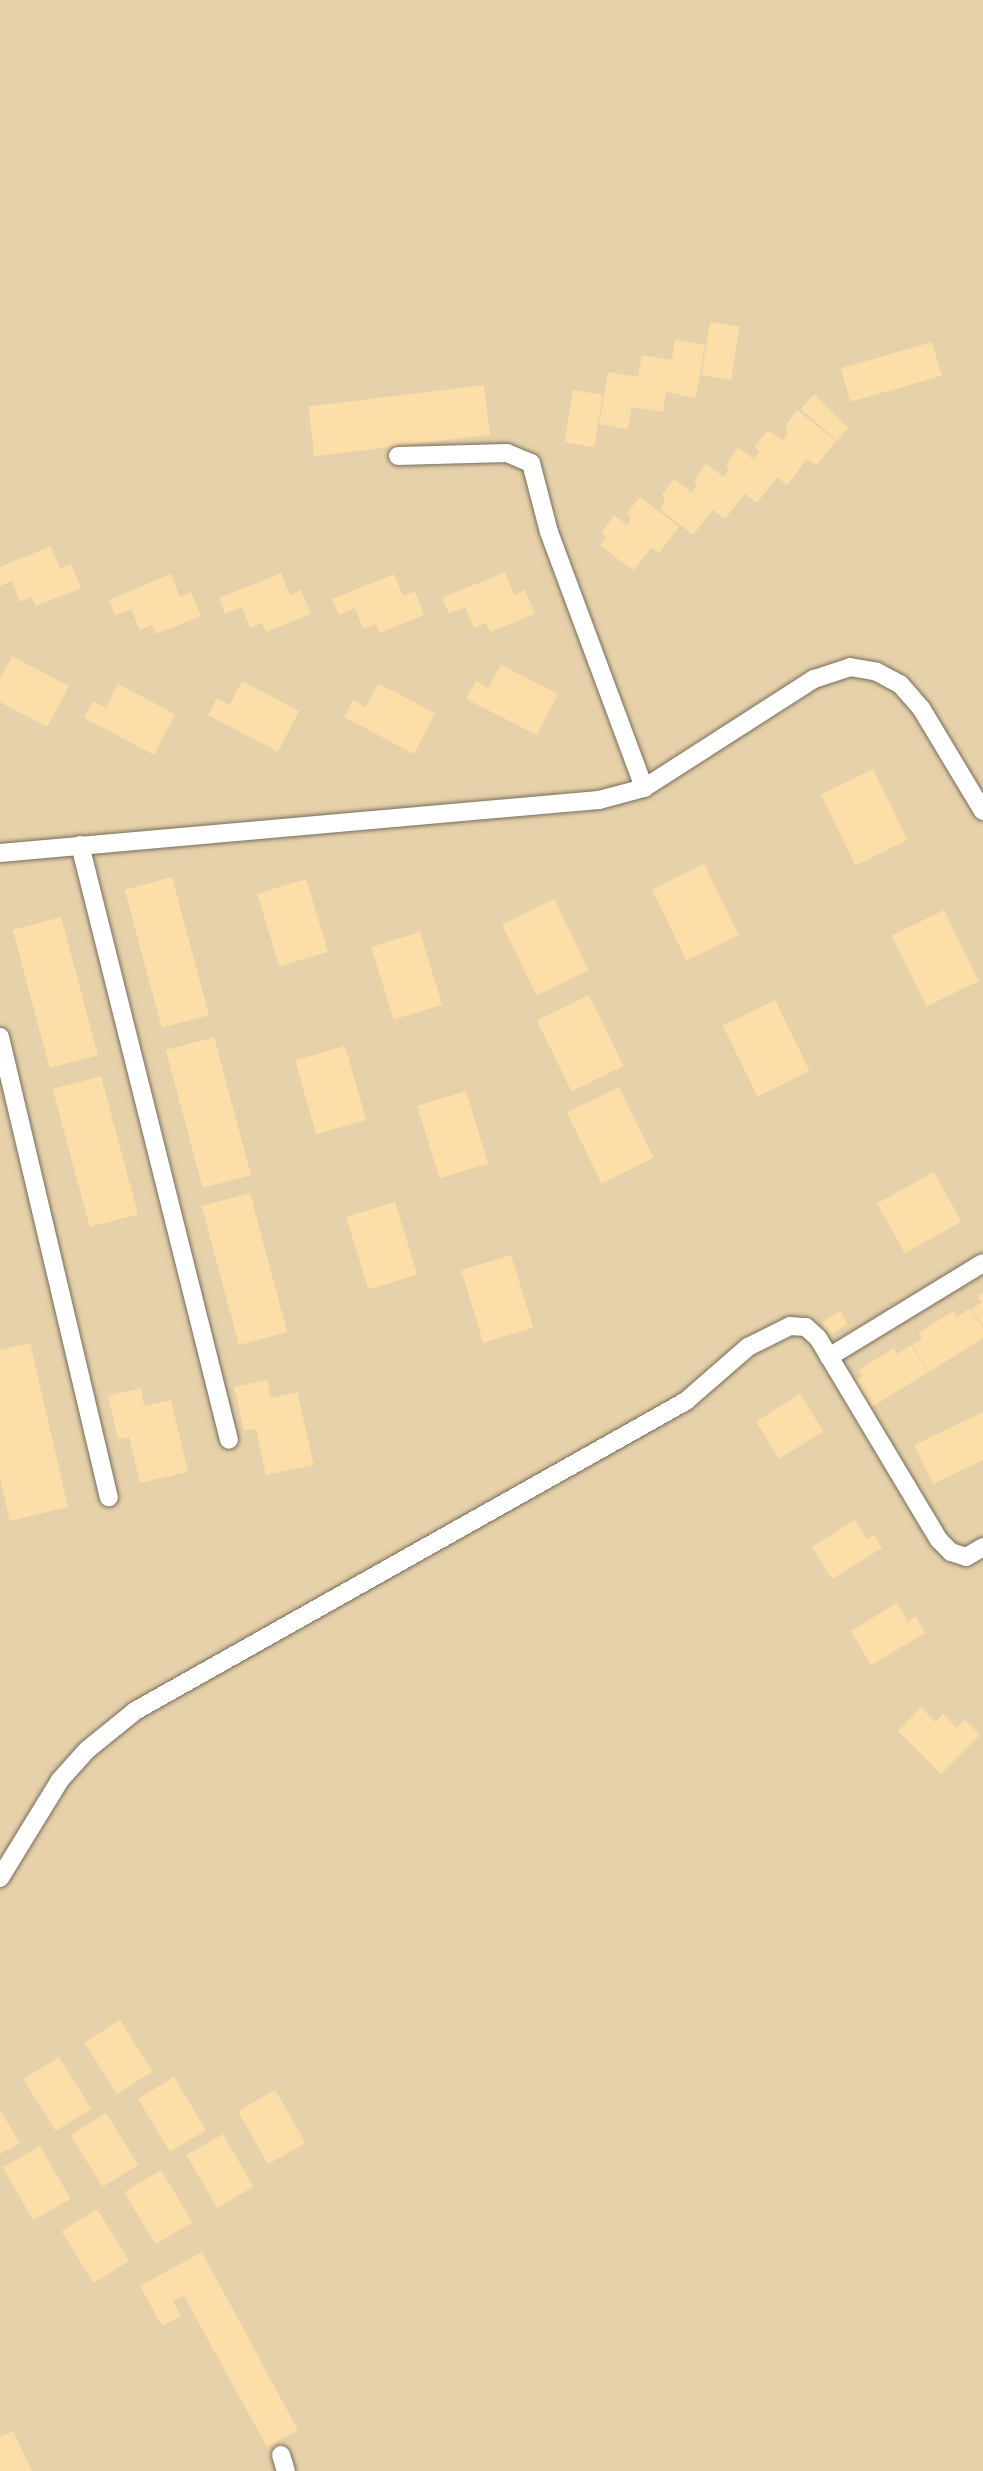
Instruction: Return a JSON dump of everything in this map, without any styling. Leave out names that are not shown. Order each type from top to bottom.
[{"type":"street","points":[[398,457],[507,453],[531,463],[549,532],[596,664],[630,740],[645,788]]},
{"type":"street","points":[[0,853],[599,800],[645,788],[814,679],[850,667],[877,672],[900,684],[921,708],[983,811]]},
{"type":"street","points":[[79,845],[229,1440]]},
{"type":"street","points":[[0,1037],[109,1497]]},
{"type":"street","points":[[829,1357],[983,1263]]},
{"type":"street","points":[[0,1878],[60,1780],[87,1750],[135,1711],[686,1401],[758,1342],[790,1326],[806,1327],[829,1357],[939,1540],[951,1552],[966,1556],[983,1547]]},
{"type":"shaded area","points":[[0,0],[983,0],[983,2471],[0,2471]]},
{"type":"building","points":[[710,322],[740,327],[731,380],[702,375]]},
{"type":"building","points":[[675,340],[705,345],[696,398],[666,392],[663,412],[632,407],[628,429],[599,424],[608,372],[638,377],[642,355],[672,360]]},
{"type":"building","points":[[932,342],[942,376],[850,402],[841,368]]},
{"type":"building","points":[[484,385],[490,435],[314,456],[308,407]]},
{"type":"building","points":[[573,390],[603,395],[594,447],[565,442]]},
{"type":"building","points":[[814,394],[848,428],[837,441],[801,409]]},
{"type":"building","points":[[797,410],[836,441],[816,466],[807,459],[787,485],[777,477],[757,503],[745,494],[725,519],[713,510],[693,535],[660,509],[665,502],[662,495],[674,479],[692,493],[697,486],[694,480],[706,464],[724,477],[729,470],[726,464],[738,447],[753,459],[759,452],[755,446],[768,430],[783,441],[788,433],[785,427]]},
{"type":"building","points":[[640,497],[679,527],[659,553],[652,547],[633,571],[600,545],[605,538],[602,532],[614,515],[627,525],[631,520],[627,513]]},
{"type":"building","points":[[51,546],[60,569],[71,564],[81,588],[36,606],[32,597],[20,602],[12,581],[0,586],[0,567]]},
{"type":"building","points":[[505,572],[514,595],[525,590],[535,614],[490,632],[486,623],[474,628],[465,607],[449,614],[442,598]]},
{"type":"building","points":[[281,573],[290,595],[301,590],[311,614],[266,632],[262,623],[250,628],[242,607],[225,614],[219,598]]},
{"type":"building","points":[[171,574],[180,597],[191,592],[201,616],[156,634],[152,625],[140,630],[131,609],[115,616],[109,600]]},
{"type":"building","points":[[394,574],[403,596],[415,591],[424,615],[380,633],[376,624],[363,629],[355,608],[339,615],[332,599]]},
{"type":"building","points":[[12,656],[69,686],[47,727],[0,702],[0,679]]},
{"type":"building","points":[[501,665],[558,694],[537,735],[466,699],[476,681],[488,688]]},
{"type":"building","points":[[242,681],[299,711],[278,752],[208,715],[217,698],[230,705]]},
{"type":"building","points":[[378,683],[435,713],[414,754],[344,717],[353,700],[366,707]]},
{"type":"building","points":[[118,684],[175,714],[154,755],[84,718],[93,701],[106,708]]},
{"type":"building","points":[[873,769],[908,840],[856,865],[821,794]]},
{"type":"building","points":[[704,864],[739,935],[687,960],[652,889]]},
{"type":"building","points":[[172,877],[209,1015],[162,1028],[125,890]]},
{"type":"building","points":[[306,879],[328,952],[279,967],[257,894]]},
{"type":"building","points":[[554,899],[589,970],[537,995],[502,924]]},
{"type":"building","points":[[944,910],[979,981],[927,1006],[892,935]]},
{"type":"building","points":[[61,917],[98,1055],[50,1068],[13,930]]},
{"type":"building","points":[[420,932],[442,1005],[393,1020],[371,947]]},
{"type":"building","points":[[589,995],[624,1066],[572,1091],[537,1020]]},
{"type":"building","points":[[775,1000],[810,1071],[758,1096],[723,1025]]},
{"type":"building","points":[[214,1037],[251,1175],[203,1188],[166,1050]]},
{"type":"building","points":[[345,1046],[366,1120],[316,1134],[295,1060]]},
{"type":"building","points":[[101,1076],[138,1214],[90,1227],[53,1089]]},
{"type":"building","points":[[619,1087],[654,1158],[602,1183],[567,1112]]},
{"type":"building","points":[[466,1091],[488,1164],[439,1179],[417,1106]]},
{"type":"building","points":[[934,1172],[962,1222],[905,1253],[877,1204]]},
{"type":"building","points":[[250,1193],[287,1332],[239,1345],[202,1206]]},
{"type":"building","points":[[395,1202],[417,1275],[368,1290],[346,1217]]},
{"type":"building","points":[[511,1255],[533,1328],[483,1343],[461,1270]]},
{"type":"building","points":[[983,1293],[983,1326],[972,1309],[982,1302],[978,1296]]},
{"type":"building","points":[[970,1308],[983,1328],[983,1338],[929,1372],[912,1345],[922,1339],[919,1333],[953,1311],[957,1317]]},
{"type":"building","points":[[840,1311],[848,1324],[829,1335],[821,1323]]},
{"type":"building","points":[[30,1343],[68,1507],[10,1521],[0,1478],[0,1350]]},
{"type":"building","points":[[911,1345],[928,1372],[869,1409],[853,1382],[863,1376],[859,1370],[894,1348],[897,1354]]},
{"type":"building","points":[[267,1380],[271,1398],[297,1392],[314,1465],[266,1475],[256,1429],[244,1431],[234,1387]]},
{"type":"building","points":[[141,1388],[144,1406],[171,1400],[188,1472],[140,1483],[129,1437],[118,1439],[108,1396]]},
{"type":"building","points":[[800,1394],[823,1431],[779,1459],[756,1422]]},
{"type":"building","points":[[983,1412],[983,1460],[933,1484],[914,1445]]},
{"type":"building","points":[[855,1520],[867,1539],[874,1535],[882,1548],[832,1579],[812,1547]]},
{"type":"building","points":[[897,1603],[908,1622],[916,1617],[925,1633],[871,1665],[851,1631]]},
{"type":"building","points":[[921,1707],[935,1722],[943,1714],[957,1728],[965,1720],[980,1735],[941,1774],[898,1731]]},
{"type":"building","points":[[120,2020],[152,2072],[117,2094],[84,2042]]},
{"type":"building","points":[[59,2057],[91,2109],[56,2131],[23,2079]]},
{"type":"building","points":[[174,2077],[206,2130],[170,2152],[138,2099]]},
{"type":"building","points":[[275,2090],[306,2143],[268,2164],[238,2112]]},
{"type":"building","points":[[0,2110],[20,2143],[0,2154]]},
{"type":"building","points":[[106,2113],[138,2165],[103,2187],[70,2135]]},
{"type":"building","points":[[223,2134],[254,2187],[217,2208],[187,2155]]},
{"type":"building","points":[[40,2146],[70,2199],[33,2220],[3,2168]]},
{"type":"building","points":[[161,2170],[192,2222],[156,2244],[124,2192]]},
{"type":"building","points":[[97,2209],[129,2261],[94,2283],[61,2231]]},
{"type":"building","points":[[202,2252],[298,2430],[267,2447],[184,2296],[173,2301],[181,2316],[162,2326],[140,2286]]},
{"type":"building","points":[[13,2431],[32,2471],[0,2471],[0,2437]]}]
